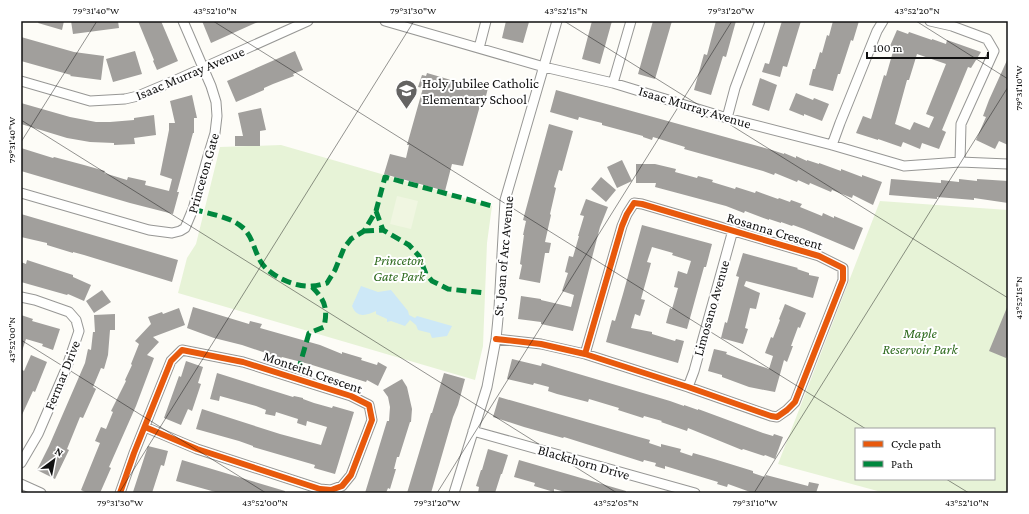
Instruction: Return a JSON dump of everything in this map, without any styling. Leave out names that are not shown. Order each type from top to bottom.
[{"type":"street","points":[[183,21],[204,68]]},
{"type":"street","name":"Isaac Murray Avenue","points":[[21,81],[90,101],[109,101],[138,96],[204,68],[306,21]]},
{"type":"street","name":"Isaac Murray Avenue","points":[[385,21],[544,67],[613,83],[727,118],[832,145],[904,166],[960,162],[1008,164]]},
{"type":"street","points":[[479,48],[486,21]]},
{"type":"street","name":"St. Joan of Arc Avenue","points":[[454,493],[488,387],[496,339],[505,200],[557,21]]},
{"type":"street","points":[[613,83],[631,21]]},
{"type":"street","points":[[727,118],[734,88],[760,21]]},
{"type":"street","points":[[832,145],[874,38],[883,21]]},
{"type":"street","points":[[930,21],[952,26],[988,39],[994,51],[961,124],[960,162]]},
{"type":"street","name":"Princeton Gate","points":[[21,193],[149,230],[172,233],[185,228],[192,214],[217,123],[216,102],[204,68]]},
{"type":"street","name":"Rosanna Crescent","points":[[496,339],[541,344],[585,354],[688,387],[770,416],[778,417],[795,402],[843,280],[843,268],[819,256],[733,230],[634,203],[622,226],[585,354]]},
{"type":"street","name":"Limosano Avenue","points":[[688,387],[694,371],[733,230]]},
{"type":"street","name":"Fermar Drive","points":[[21,297],[35,300],[69,312],[76,320],[79,331],[66,369],[38,434],[21,462]]},
{"type":"street","name":"Monteith Crescent","points":[[120,493],[134,453],[171,361],[182,350],[243,362],[351,396],[369,405],[372,420],[351,475],[342,486],[331,490],[320,489],[197,449],[145,427]]},
{"type":"street","name":"Blackthorn Drive","points":[[473,431],[677,491],[695,493]]},
{"type":"street","points":[[21,484],[41,493]]},
{"type":"green space","name":"Princeton Gate Park","points":[[281,145],[492,206],[487,243],[483,346],[475,380],[178,293],[187,258],[196,244],[220,147]]},
{"type":"green space","points":[[397,196],[418,201],[411,229],[390,224]]},
{"type":"green space","name":"Maple Reservoir Park","points":[[880,201],[1008,210],[1008,493],[885,493],[778,464]]},
{"type":"water","points":[[361,286],[378,292],[391,290],[408,311],[409,315],[415,318],[417,316],[452,326],[447,336],[432,338],[430,333],[418,330],[416,325],[410,320],[405,326],[391,321],[387,322],[387,319],[376,314],[376,311],[366,315],[357,313],[352,306]]},
{"type":"building","points":[[39,21],[64,21],[62,30],[38,23]]},
{"type":"building","points":[[71,21],[118,21],[119,28],[73,34]]},
{"type":"building","points":[[138,21],[161,21],[178,61],[157,70]]},
{"type":"building","points":[[202,21],[260,21],[211,43]]},
{"type":"building","points":[[506,21],[529,22],[523,43],[502,38]]},
{"type":"building","points":[[592,21],[612,21],[600,64],[582,59]]},
{"type":"building","points":[[653,21],[672,21],[655,79],[638,74]]},
{"type":"building","points":[[716,21],[736,21],[726,57],[723,56],[711,95],[694,90],[704,54],[707,55]]},
{"type":"building","points":[[782,21],[801,21],[787,67],[783,66],[780,77],[762,72],[765,63],[769,64]]},
{"type":"building","points":[[833,21],[859,21],[853,41],[851,40],[833,91],[809,85],[813,69],[815,69],[820,52],[822,53]]},
{"type":"building","points":[[897,30],[908,34],[909,32],[946,44],[947,40],[981,52],[971,68],[968,67],[942,130],[946,132],[939,149],[922,143],[920,149],[903,142],[901,147],[856,133],[863,116],[871,119],[894,48],[890,46]],"holes":[[[917,54],[946,64],[926,114],[934,117],[929,128],[914,122],[910,130],[895,124],[907,80],[909,80]]]},
{"type":"building","points":[[21,37],[74,52],[104,56],[101,80],[70,76],[71,75],[21,61]]},
{"type":"building","points":[[135,51],[142,74],[113,82],[106,59]]},
{"type":"building","points":[[295,51],[303,70],[293,74],[294,76],[264,88],[264,90],[236,102],[227,81]]},
{"type":"building","points":[[1008,58],[1008,145],[999,141],[995,149],[976,140],[986,117],[983,116],[989,100]]},
{"type":"building","points":[[427,73],[468,85],[470,79],[489,84],[486,96],[483,95],[463,166],[452,164],[445,191],[384,174],[390,154],[406,158],[409,145],[407,145],[423,88],[418,87],[422,75],[426,76]]},
{"type":"building","points":[[760,78],[777,85],[769,111],[752,105]]},
{"type":"building","points":[[556,90],[784,153],[796,158],[796,156],[807,161],[819,163],[841,171],[841,169],[862,177],[862,175],[882,182],[873,205],[853,195],[852,198],[832,190],[831,192],[810,183],[809,185],[798,180],[797,182],[775,173],[774,175],[684,149],[685,147],[653,137],[652,140],[643,136],[602,125],[602,123],[579,117],[578,120],[550,112]]},
{"type":"building","points":[[796,93],[813,100],[814,98],[829,104],[822,121],[789,110]]},
{"type":"building","points":[[192,95],[197,118],[194,118],[194,133],[177,192],[179,192],[173,214],[21,171],[21,148],[105,171],[104,173],[127,180],[128,177],[146,181],[145,185],[169,191],[172,179],[160,175],[169,123],[175,123],[170,101]]},
{"type":"building","points":[[21,103],[70,117],[96,122],[134,120],[134,118],[154,115],[156,135],[134,138],[135,144],[114,145],[114,143],[90,142],[67,138],[21,124]]},
{"type":"building","points":[[261,108],[266,130],[260,131],[260,146],[235,146],[235,136],[243,136],[238,113]]},
{"type":"building","points":[[549,124],[573,131],[562,171],[559,170],[554,187],[556,188],[545,242],[551,243],[549,253],[545,253],[540,283],[519,279],[522,265],[520,264],[523,235],[526,221],[523,220]]},
{"type":"building","points":[[622,160],[632,181],[617,188],[607,167]]},
{"type":"building","points":[[636,164],[655,164],[676,169],[675,172],[697,178],[698,176],[713,180],[712,182],[735,189],[736,187],[755,193],[756,191],[790,202],[791,200],[802,204],[800,207],[822,216],[823,213],[834,218],[834,216],[863,228],[854,250],[793,225],[769,220],[745,211],[744,213],[726,206],[655,187],[656,183],[636,183]]},
{"type":"building","points":[[601,177],[616,190],[606,202],[591,189]]},
{"type":"building","points":[[891,179],[941,183],[941,180],[959,182],[959,179],[977,181],[977,179],[1008,181],[1008,203],[974,198],[974,200],[937,197],[937,199],[889,195]]},
{"type":"building","points":[[586,199],[608,207],[600,227],[573,331],[541,324],[541,322],[518,319],[521,296],[541,299],[571,307],[574,295],[562,291],[568,273],[565,272],[569,256],[573,257],[579,236],[584,216],[580,215]]},
{"type":"building","points":[[21,214],[178,260],[172,282],[47,245],[47,243],[21,237]]},
{"type":"building","points":[[642,225],[712,244],[687,329],[666,323],[678,288],[674,287],[678,271],[687,274],[691,261],[672,255],[673,253],[652,247],[647,262],[651,263],[641,299],[645,300],[640,316],[635,314],[631,328],[652,332],[652,334],[675,341],[676,339],[684,341],[678,363],[606,342],[612,320],[615,321]]},
{"type":"building","points":[[743,253],[798,268],[797,269],[809,273],[809,275],[819,277],[813,298],[746,281],[744,286],[760,293],[756,309],[750,308],[745,328],[748,329],[743,344],[721,338],[725,322],[727,323],[739,277],[736,276]]},
{"type":"building","points":[[27,260],[73,275],[73,277],[91,285],[84,301],[68,294],[67,295],[21,282],[21,262],[26,264]]},
{"type":"building","points":[[102,290],[111,302],[94,313],[86,301]]},
{"type":"building","points":[[785,304],[806,313],[800,328],[798,327],[787,362],[784,360],[775,392],[749,387],[722,377],[722,375],[708,371],[714,349],[727,352],[726,354],[769,369],[773,356],[765,353],[771,337],[773,338]]},
{"type":"building","points":[[1008,305],[1008,353],[1006,358],[989,351]]},
{"type":"building","points":[[193,307],[249,324],[250,321],[262,324],[260,328],[320,345],[342,354],[342,352],[362,358],[361,360],[377,365],[378,362],[387,367],[378,386],[367,380],[366,382],[309,364],[281,358],[242,345],[214,338],[187,328]]},
{"type":"building","points":[[179,308],[185,325],[153,337],[159,342],[147,355],[154,358],[136,406],[109,467],[111,468],[100,493],[87,493],[81,490],[100,443],[95,441],[101,427],[106,429],[113,412],[111,411],[132,365],[131,364],[139,344],[135,341],[151,324],[148,317],[162,312],[163,314]]},
{"type":"building","points":[[115,314],[115,330],[110,330],[108,355],[104,369],[101,368],[93,387],[96,389],[83,418],[80,417],[67,449],[69,450],[55,479],[37,470],[85,363],[88,349],[91,350],[93,332],[95,332],[94,315]]},
{"type":"building","points":[[21,315],[33,319],[32,321],[60,329],[53,350],[42,346],[43,344],[26,339],[21,351]]},
{"type":"building","points":[[31,355],[47,362],[35,392],[33,391],[21,417],[21,369],[24,371]]},
{"type":"building","points":[[512,359],[541,366],[542,363],[698,409],[763,433],[783,437],[775,459],[743,449],[742,450],[688,428],[687,431],[661,422],[662,421],[644,416],[643,418],[618,410],[619,408],[589,399],[588,402],[557,394],[548,391],[549,387],[507,379]]},
{"type":"building","points":[[186,361],[203,367],[198,383],[201,384],[192,411],[188,409],[181,425],[164,418]]},
{"type":"building","points":[[217,373],[293,397],[303,398],[314,403],[332,408],[333,406],[354,412],[335,474],[314,468],[315,465],[196,429],[202,409],[280,434],[321,445],[327,427],[307,421],[306,426],[297,423],[298,419],[276,412],[275,416],[265,414],[266,410],[256,406],[220,396],[219,401],[210,399]]},
{"type":"building","points":[[444,373],[465,379],[431,493],[407,493],[431,413]]},
{"type":"building","points":[[402,379],[407,387],[412,409],[411,422],[399,457],[397,457],[394,469],[396,469],[390,489],[388,488],[386,493],[365,493],[387,421],[389,421],[390,407],[388,397],[383,390]]},
{"type":"building","points":[[499,397],[650,440],[649,443],[661,447],[661,444],[681,449],[680,452],[692,456],[693,453],[714,459],[753,471],[753,473],[765,477],[766,475],[808,486],[809,482],[819,484],[816,493],[753,493],[728,484],[727,487],[717,484],[718,482],[665,466],[665,469],[655,466],[656,463],[644,460],[643,462],[564,437],[563,438],[493,417]]},
{"type":"building","points":[[148,446],[168,451],[164,466],[161,465],[152,493],[133,492]]},
{"type":"building","points":[[488,449],[508,455],[495,493],[478,493],[479,487],[476,486]]},
{"type":"building","points":[[182,460],[285,491],[285,493],[219,493],[176,481]]},
{"type":"building","points":[[519,460],[626,491],[626,493],[569,493],[554,489],[554,492],[534,486],[535,483],[514,477]]},
{"type":"marked path","points":[[193,209],[231,220],[242,227],[249,235],[261,262],[270,272],[291,283],[316,286],[327,283],[335,270],[344,248],[351,239],[364,231],[376,211],[385,177],[492,206]]},
{"type":"marked path","points":[[376,211],[383,230],[409,245],[419,256],[426,274],[432,281],[448,289],[486,293]]},
{"type":"marked path","points":[[364,231],[383,230]]},
{"type":"marked path","points":[[298,371],[309,333],[324,327],[326,315],[323,300],[312,287]]},
{"type":"cycle path","points":[[496,339],[541,344],[585,354],[777,417],[795,402],[843,280],[843,268],[819,256],[642,204],[634,203],[622,226],[585,354]]},
{"type":"cycle path","points":[[120,493],[134,453],[171,361],[182,350],[243,362],[351,396],[369,405],[372,420],[351,475],[342,486],[331,490],[320,489],[197,449],[145,427]]},
{"type":"place","name":"Holy Jubilee Catholic Elementary School","points":[[407,110]]}]
